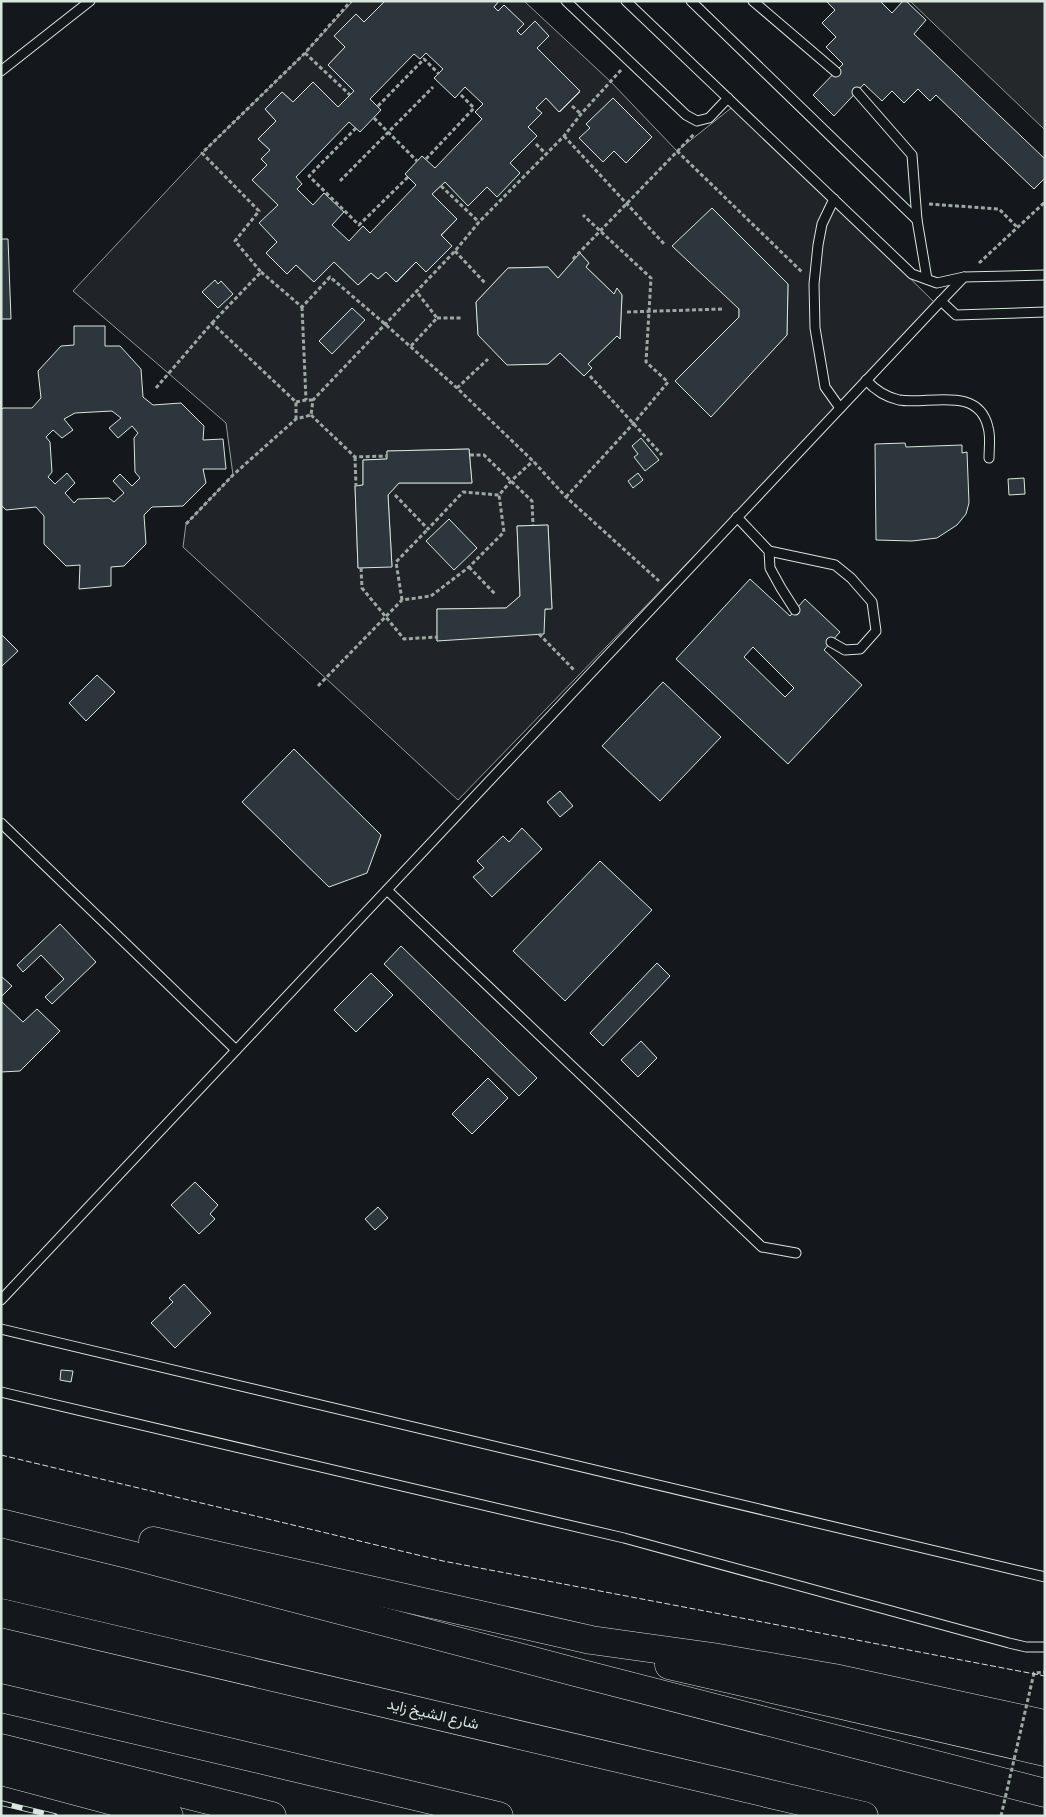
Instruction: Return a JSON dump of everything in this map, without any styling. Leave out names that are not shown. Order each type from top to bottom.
[{"type":"highway","points":[[1,1505],[225,1559],[591,1640],[791,1670],[1045,1724]]},
{"type":"highway","points":[[1,1523],[127,1563],[486,1662],[530,1669],[613,1675],[650,1682],[1004,1767],[1045,1774]]},
{"type":"highway","points":[[1,1542],[127,1563]]},
{"type":"highway","name":"شارع الشيخ زايد","points":[[1,1613],[864,1816]]},
{"type":"highway","points":[[591,1640],[648,1659],[706,1675],[1045,1752]]},
{"type":"highway","points":[[575,1672],[1045,1793]]},
{"type":"highway","points":[[1,1698],[499,1816]]},
{"type":"highway","points":[[1,1748],[272,1816]]},
{"type":"highway","points":[[1,1771],[169,1816]]},
{"type":"lane","points":[[1,71],[90,1]]},
{"type":"lane","points":[[566,1],[686,115],[697,121],[709,118],[728,98]]},
{"type":"lane","points":[[626,1],[912,274],[937,283],[964,277],[1045,275]]},
{"type":"lane","points":[[691,1],[917,220]]},
{"type":"lane","points":[[752,1],[836,72]]},
{"type":"lane","points":[[857,92],[912,155],[915,204],[927,279]]},
{"type":"lane","points":[[834,199],[822,224],[814,284],[815,328],[824,387],[840,408]]},
{"type":"lane","points":[[1,1300],[964,277]]},
{"type":"lane","points":[[941,300],[956,315],[1045,312]]},
{"type":"lane","points":[[866,380],[880,392],[897,399],[916,401],[956,400],[970,404],[986,420],[990,458]]},
{"type":"lane","points":[[738,517],[769,551],[835,565],[851,578],[872,602],[876,631],[860,649],[845,650],[831,642]]},
{"type":"lane","points":[[769,551],[770,568],[795,610]]},
{"type":"lane","points":[[1,823],[236,1050]]},
{"type":"lane","points":[[387,890],[762,1248],[796,1253]]},
{"type":"lane","points":[[1,1329],[1045,1577]]},
{"type":"lane","points":[[1,1392],[624,1538],[1009,1643],[1026,1647],[1045,1647]]},
{"type":"path","points":[[302,307],[261,272],[235,241],[259,210],[202,153],[305,53],[351,1]]},
{"type":"path","points":[[305,53],[350,96]]},
{"type":"path","points":[[378,106],[424,59],[439,74]]},
{"type":"path","points":[[311,415],[313,400],[455,251],[479,222],[564,136],[581,114],[629,61]]},
{"type":"path","points":[[340,181],[433,87]]},
{"type":"path","points":[[426,159],[474,108],[460,94]]},
{"type":"path","points":[[572,106],[581,114]]},
{"type":"path","points":[[374,118],[417,162]]},
{"type":"path","points":[[573,259],[709,118]]},
{"type":"path","points":[[356,128],[309,176],[360,225],[408,177]]},
{"type":"path","points":[[564,136],[665,245]]},
{"type":"path","points":[[536,144],[546,154]]},
{"type":"path","points":[[677,151],[814,284]]},
{"type":"path","points":[[441,186],[479,222]]},
{"type":"path","points":[[964,277],[1045,202]]},
{"type":"path","points":[[915,204],[999,209],[1018,228]]},
{"type":"path","points":[[566,497],[633,424],[668,382],[646,362],[651,278],[583,215]]},
{"type":"path","points":[[455,251],[485,283]]},
{"type":"path","points":[[156,388],[212,323],[261,272]]},
{"type":"path","points":[[306,400],[302,307],[330,277],[457,388],[533,461],[566,497],[669,590]]},
{"type":"path","points":[[416,291],[437,318]]},
{"type":"path","points":[[627,312],[723,309]]},
{"type":"path","points":[[411,346],[437,318],[462,318]]},
{"type":"path","points":[[212,323],[296,402],[296,419]]},
{"type":"path","points":[[457,388],[488,359]]},
{"type":"path","points":[[590,376],[662,456]]},
{"type":"path","points":[[296,402],[313,400]]},
{"type":"path","points":[[186,524],[233,474],[296,419],[311,415]]},
{"type":"path","points":[[311,415],[355,457],[356,486]]},
{"type":"path","points":[[470,455],[484,455],[532,501],[533,525]]},
{"type":"path","points":[[355,457],[387,456]]},
{"type":"path","points":[[318,686],[402,600],[431,596],[469,566],[504,532],[499,496],[511,481],[533,461]]},
{"type":"path","points":[[402,600],[396,562],[463,492],[499,496]]},
{"type":"path","points":[[395,495],[428,529]]},
{"type":"path","points":[[469,566],[495,594]]},
{"type":"path","points":[[361,568],[362,588],[404,639],[438,637]]},
{"type":"path","points":[[539,634],[584,680]]},
{"type":"path","points":[[1001,1816],[1034,1673],[1045,1672]]},
{"type":"shaded area","points":[[353,1],[385,1],[364,22],[356,14],[334,36],[345,47],[328,65],[354,91],[338,107],[313,82],[293,102],[282,92],[265,109],[276,121],[258,139],[270,150],[267,165],[253,180],[278,205],[260,223],[277,242],[267,253],[287,273],[296,265],[314,282],[334,262],[358,285],[371,273],[378,279],[386,272],[397,282],[457,219],[432,194],[445,182],[468,205],[487,187],[497,196],[520,173],[510,163],[537,136],[528,127],[542,113],[536,108],[546,98],[560,112],[580,92],[537,48],[549,36],[535,22],[521,35],[517,31],[523,24],[504,5],[498,11],[494,7],[499,1],[524,1],[611,82],[677,151],[735,105],[937,305],[458,800],[183,547],[186,524],[233,475],[226,423],[73,291],[202,153],[305,53]],"holes":[[[712,208],[788,284],[787,335],[711,416],[676,381],[739,317],[739,309]],[[580,253],[589,263],[586,267],[614,294],[617,289],[622,295],[620,339],[617,336],[588,364],[592,368],[584,376],[560,353],[548,364],[507,364],[478,334],[476,302],[508,268],[548,267],[558,278]],[[469,449],[472,483],[399,483],[388,495],[392,566],[358,568],[355,486],[363,485],[363,460],[387,459],[387,451]],[[548,525],[552,608],[437,641],[437,609],[506,608],[520,596],[517,526]]]},
{"type":"shaded area","points":[[910,1],[1045,1],[1045,130]]},
{"type":"building","points":[[385,1],[499,1],[494,7],[498,11],[504,5],[524,24],[517,31],[521,35],[535,21],[549,36],[537,48],[580,91],[559,112],[546,98],[536,108],[542,113],[528,127],[537,136],[510,163],[520,173],[497,197],[487,187],[468,206],[445,182],[432,194],[457,219],[441,235],[452,246],[426,272],[416,262],[396,282],[386,272],[378,279],[371,273],[358,285],[334,262],[314,282],[296,265],[287,274],[266,253],[277,242],[259,223],[278,205],[252,180],[267,165],[261,159],[270,150],[258,139],[276,121],[265,109],[282,92],[293,102],[313,82],[338,107],[354,91],[328,65],[345,47],[334,36],[356,14],[364,22]],"holes":[[[426,53],[443,69],[434,78],[455,98],[465,87],[483,104],[475,112],[482,119],[435,168],[422,156],[405,174],[416,185],[370,233],[363,226],[349,241],[332,225],[344,212],[324,193],[313,205],[297,189],[302,184],[296,177],[349,122],[360,132],[381,110],[370,99],[414,54],[420,59]]]},
{"type":"building","points":[[826,1],[880,1],[892,13],[903,1],[906,1],[926,20],[914,34],[1045,159],[1045,178],[1034,189],[936,95],[930,101],[918,89],[904,103],[892,91],[882,101],[864,84],[834,116],[813,95],[843,64],[826,47],[836,37],[822,23],[835,10]]},
{"type":"building","points":[[613,98],[652,137],[626,163],[614,151],[603,162],[579,138],[590,128],[586,124]]},
{"type":"building","points":[[712,208],[788,284],[787,335],[711,417],[675,381],[739,317],[739,309],[672,246]]},
{"type":"building","points":[[1,239],[8,239],[11,319],[1,319]]},
{"type":"building","points":[[580,253],[589,263],[586,267],[614,294],[617,288],[622,295],[620,339],[617,336],[588,364],[592,368],[584,376],[560,353],[548,364],[507,365],[478,335],[476,302],[508,268],[548,267],[558,278]]},
{"type":"building","points":[[215,280],[218,284],[221,281],[233,294],[218,308],[202,292]]},
{"type":"building","points":[[352,308],[365,320],[332,354],[319,341]]},
{"type":"building","points":[[74,326],[105,326],[105,346],[120,346],[141,369],[143,397],[153,405],[181,403],[204,426],[203,440],[223,439],[226,469],[203,469],[206,483],[183,506],[152,507],[144,515],[146,544],[124,566],[111,567],[111,586],[79,589],[80,565],[66,566],[44,544],[44,516],[36,507],[6,510],[1,505],[1,410],[3,408],[32,408],[41,398],[38,371],[61,346],[74,345]],"holes":[[[112,411],[121,418],[109,428],[118,438],[132,426],[138,433],[134,438],[135,472],[140,478],[132,486],[120,474],[113,481],[124,493],[114,502],[109,498],[78,499],[74,503],[65,493],[75,483],[67,473],[55,484],[48,477],[52,472],[50,442],[46,437],[53,430],[62,438],[73,430],[64,419],[75,413]]]},
{"type":"building","points":[[641,438],[659,460],[645,471],[634,457],[638,454],[632,446]]},
{"type":"building","points":[[905,443],[906,447],[962,445],[962,453],[967,452],[969,503],[966,514],[957,525],[937,538],[912,541],[876,540],[875,444]]},
{"type":"building","points":[[469,449],[472,483],[399,483],[388,495],[392,567],[358,568],[355,486],[363,485],[363,460],[387,459],[387,451]]},
{"type":"building","points":[[638,473],[643,480],[633,488],[628,481]]},
{"type":"building","points":[[1024,478],[1025,494],[1009,495],[1008,479]]},
{"type":"building","points":[[449,519],[477,548],[454,570],[426,541]]},
{"type":"building","points":[[548,525],[552,609],[545,609],[544,634],[437,641],[437,609],[506,608],[520,596],[517,526]]},
{"type":"building","points":[[750,579],[790,616],[805,599],[840,632],[824,650],[862,685],[788,764],[676,659]],"holes":[[[753,647],[794,688],[785,697],[744,657]]]},
{"type":"building","points":[[1,634],[18,651],[1,667]]},
{"type":"building","points":[[97,675],[115,692],[86,721],[69,703]]},
{"type":"building","points":[[663,682],[721,737],[660,801],[602,746]]},
{"type":"building","points":[[294,749],[381,835],[367,873],[329,887],[242,802]]},
{"type":"building","points":[[560,791],[573,806],[560,817],[547,802]]},
{"type":"building","points":[[522,828],[542,849],[492,897],[473,877],[484,868],[477,861],[503,836],[509,842]]},
{"type":"building","points":[[600,861],[652,910],[565,1001],[513,951]]},
{"type":"building","points":[[60,924],[96,962],[52,1004],[45,997],[64,979],[41,955],[23,972],[17,965]]},
{"type":"building","points":[[401,946],[537,1078],[519,1096],[384,964]]},
{"type":"building","points":[[657,963],[670,976],[603,1046],[590,1033]]},
{"type":"building","points":[[371,973],[393,995],[356,1032],[334,1010]]},
{"type":"building","points":[[1,976],[12,986],[1,997]]},
{"type":"building","points":[[1,1001],[23,1022],[37,1009],[60,1031],[20,1071],[1,1072]]},
{"type":"building","points":[[641,1041],[657,1058],[638,1077],[621,1060]]},
{"type":"building","points":[[488,1078],[508,1098],[472,1134],[452,1114]]},
{"type":"building","points":[[195,1182],[218,1205],[210,1214],[215,1219],[199,1234],[171,1205]]},
{"type":"building","points":[[378,1207],[388,1218],[375,1230],[365,1219]]},
{"type":"building","points":[[184,1284],[211,1313],[175,1348],[151,1323],[173,1302],[169,1298]]},
{"type":"building","points":[[61,1370],[73,1371],[71,1382],[60,1380]]},
{"type":"railway","points":[[1,1803],[55,1816]]},
{"type":"fence","points":[[1,1455],[443,1561],[1045,1676]]}]
